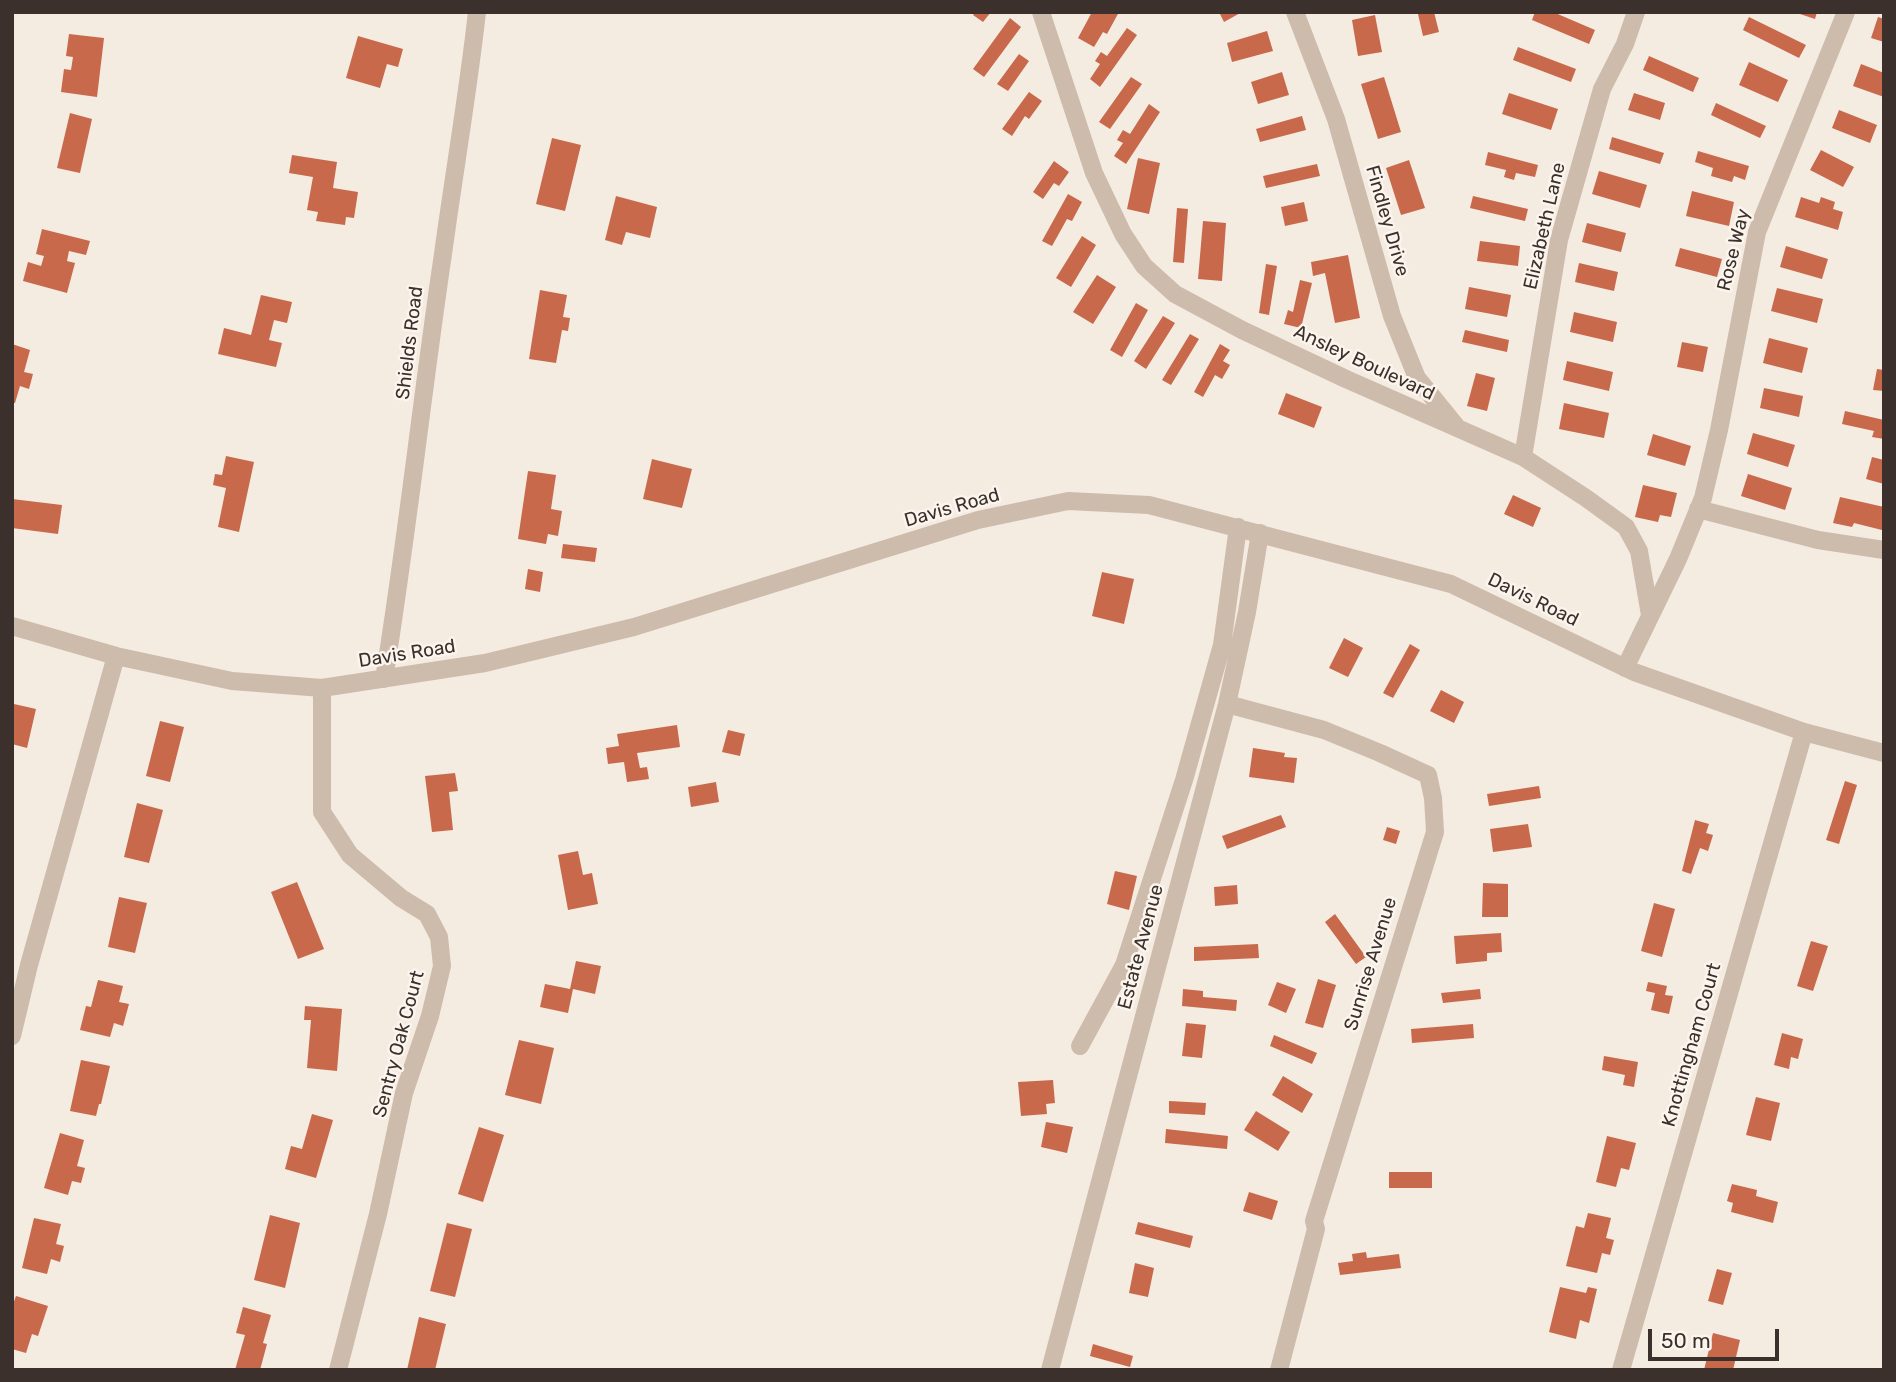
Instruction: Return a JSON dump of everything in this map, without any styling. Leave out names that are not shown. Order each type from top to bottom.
[{"type":"street","name":"Shields Road","points":[[384,679],[402,568],[477,12]]},
{"type":"street","name":"Ansley Boulevard","points":[[1041,12],[1094,173],[1123,234],[1144,266],[1175,295],[1242,330],[1524,457],[1626,527],[1639,551],[1650,615]]},
{"type":"street","name":"Findley Drive","points":[[1295,12],[1336,119],[1392,316],[1417,378],[1459,429]]},
{"type":"street","name":"Elizabeth Lane","points":[[1524,457],[1559,240],[1602,89],[1625,44],[1636,12]]},
{"type":"street","name":"Rose Way","points":[[1698,509],[1719,430],[1757,232],[1846,12]]},
{"type":"street","name":"Davis Road","points":[[12,626],[116,656],[232,681],[323,688],[485,663],[634,627],[978,520],[1068,500],[1149,505],[1451,584],[1625,668],[1804,732],[1884,753]]},
{"type":"street","points":[[1625,668],[1678,559],[1698,509],[1818,540],[1884,550]]},
{"type":"street","points":[[1080,1046],[1124,965],[1184,780],[1222,645],[1238,527]]},
{"type":"street","name":"Estate Avenue","points":[[1050,1370],[1227,704],[1247,612],[1260,533]]},
{"type":"street","points":[[12,1036],[21,963],[116,656]]},
{"type":"street","name":"Sentry Oak Court","points":[[323,688],[322,812],[350,855],[401,898],[427,914],[439,937],[442,966],[430,1016],[404,1093],[379,1214],[338,1370]]},
{"type":"street","name":"Sunrise Avenue","points":[[1227,704],[1324,730],[1381,752],[1428,775],[1433,798],[1435,832],[1314,1221],[1316,1228],[1279,1370]]},
{"type":"street","name":"Knottingham Court","points":[[1621,1370],[1804,732]]},
{"type":"building","points":[[975,12],[991,12],[983,22],[973,15]]},
{"type":"building","points":[[1092,12],[1119,12],[1107,34],[1103,32],[1094,47],[1078,38]]},
{"type":"building","points":[[1219,12],[1242,12],[1224,22]]},
{"type":"building","points":[[1434,12],[1439,32],[1423,36],[1418,14]]},
{"type":"building","points":[[1535,12],[1553,12],[1595,30],[1589,44],[1532,20]]},
{"type":"building","points":[[1794,12],[1817,12],[1815,19]]},
{"type":"building","points":[[1375,15],[1382,52],[1358,56],[1352,20]]},
{"type":"building","points":[[1749,17],[1806,45],[1799,58],[1743,30]]},
{"type":"building","points":[[1878,17],[1884,19],[1884,42],[1871,38]]},
{"type":"building","points":[[1010,18],[1021,27],[984,77],[973,69]]},
{"type":"building","points":[[1127,28],[1137,35],[1100,87],[1090,79],[1100,64],[1095,61],[1101,52],[1107,56]]},
{"type":"building","points":[[1267,31],[1273,51],[1232,62],[1227,43]]},
{"type":"building","points":[[69,34],[104,38],[97,97],[61,92],[64,69],[71,70],[73,57],[66,56]]},
{"type":"building","points":[[358,36],[403,49],[398,67],[387,64],[380,88],[346,78]]},
{"type":"building","points":[[1518,47],[1576,69],[1571,82],[1513,60]]},
{"type":"building","points":[[1019,54],[1029,61],[1008,91],[997,84]]},
{"type":"building","points":[[1649,56],[1699,78],[1693,92],[1643,70]]},
{"type":"building","points":[[1749,62],[1788,80],[1778,102],[1739,85]]},
{"type":"building","points":[[1861,64],[1884,73],[1884,97],[1853,86]]},
{"type":"building","points":[[1282,72],[1289,95],[1258,104],[1251,82]]},
{"type":"building","points":[[1131,77],[1142,84],[1110,129],[1099,122]]},
{"type":"building","points":[[1384,77],[1401,132],[1378,139],[1361,84]]},
{"type":"building","points":[[1029,92],[1042,101],[1029,119],[1025,116],[1012,136],[1002,129]]},
{"type":"building","points":[[1509,93],[1558,109],[1551,130],[1502,114]]},
{"type":"building","points":[[1634,93],[1665,103],[1660,120],[1628,110]]},
{"type":"building","points":[[1716,103],[1766,126],[1760,138],[1711,115]]},
{"type":"building","points":[[1149,104],[1160,112],[1126,164],[1114,156],[1123,143],[1117,140],[1123,130],[1130,134]]},
{"type":"building","points":[[1839,110],[1877,125],[1870,143],[1832,128]]},
{"type":"building","points":[[70,113],[92,119],[80,173],[57,168]]},
{"type":"building","points":[[1302,116],[1306,130],[1260,142],[1256,129]]},
{"type":"building","points":[[1612,137],[1664,153],[1660,164],[1609,149]]},
{"type":"building","points":[[552,138],[581,145],[565,211],[536,204]]},
{"type":"building","points":[[1821,150],[1854,167],[1843,187],[1810,170]]},
{"type":"building","points":[[1698,151],[1749,166],[1745,180],[1734,176],[1732,182],[1711,176],[1713,168],[1695,162]]},
{"type":"building","points":[[1488,152],[1538,165],[1535,177],[1516,173],[1514,180],[1504,177],[1506,170],[1485,165]]},
{"type":"building","points":[[292,155],[337,162],[333,188],[358,192],[354,218],[346,217],[345,225],[316,221],[318,212],[307,210],[313,177],[289,173]]},
{"type":"building","points":[[1138,158],[1160,163],[1149,214],[1127,209]]},
{"type":"building","points":[[1409,160],[1425,208],[1401,215],[1386,168]]},
{"type":"building","points":[[1054,161],[1069,172],[1059,186],[1054,183],[1043,199],[1033,192]]},
{"type":"building","points":[[1317,164],[1320,176],[1266,188],[1263,176]]},
{"type":"building","points":[[1599,171],[1647,185],[1640,208],[1592,194]]},
{"type":"building","points":[[1692,191],[1734,202],[1729,226],[1686,216]]},
{"type":"building","points":[[1068,194],[1082,202],[1072,221],[1067,219],[1052,246],[1042,241]]},
{"type":"building","points":[[616,196],[657,207],[650,238],[626,232],[622,245],[605,240]]},
{"type":"building","points":[[1473,196],[1528,209],[1525,221],[1470,208]]},
{"type":"building","points":[[1801,197],[1819,203],[1821,197],[1835,202],[1833,209],[1843,212],[1838,230],[1795,217]]},
{"type":"building","points":[[1304,202],[1308,221],[1285,226],[1281,207]]},
{"type":"building","points":[[1177,208],[1188,209],[1184,263],[1173,262]]},
{"type":"building","points":[[1203,221],[1226,223],[1222,281],[1198,279]]},
{"type":"building","points":[[1587,223],[1626,233],[1621,252],[1582,242]]},
{"type":"building","points":[[42,229],[90,241],[86,255],[69,251],[67,261],[75,263],[67,293],[23,281],[28,262],[41,266],[44,256],[36,254]]},
{"type":"building","points":[[1082,236],[1096,245],[1071,287],[1056,278]]},
{"type":"building","points":[[1480,241],[1520,246],[1518,266],[1477,261]]},
{"type":"building","points":[[1786,246],[1828,259],[1822,279],[1780,267]]},
{"type":"building","points":[[1680,248],[1722,259],[1717,277],[1675,266]]},
{"type":"building","points":[[1348,255],[1360,318],[1335,323],[1325,273],[1313,276],[1311,262]]},
{"type":"building","points":[[1579,263],[1618,272],[1614,291],[1575,282]]},
{"type":"building","points":[[1266,264],[1277,266],[1269,315],[1259,313]]},
{"type":"building","points":[[1097,275],[1116,287],[1093,324],[1073,312]]},
{"type":"building","points":[[1300,280],[1312,283],[1301,328],[1284,324],[1288,310],[1293,312]]},
{"type":"building","points":[[1469,287],[1511,295],[1507,317],[1465,309]]},
{"type":"building","points":[[1777,288],[1823,299],[1817,323],[1771,311]]},
{"type":"building","points":[[540,290],[567,295],[563,317],[570,318],[568,331],[562,330],[556,363],[529,359]]},
{"type":"building","points":[[261,295],[292,302],[287,323],[274,320],[269,340],[282,343],[276,367],[218,354],[224,328],[251,335]]},
{"type":"building","points":[[1136,303],[1148,310],[1122,357],[1110,350]]},
{"type":"building","points":[[1574,312],[1617,322],[1613,342],[1570,332]]},
{"type":"building","points":[[1163,316],[1175,323],[1146,369],[1134,361]]},
{"type":"building","points":[[1465,330],[1509,340],[1507,352],[1462,342]]},
{"type":"building","points":[[1190,334],[1199,339],[1171,385],[1162,380]]},
{"type":"building","points":[[1769,338],[1808,348],[1802,373],[1763,363]]},
{"type":"building","points":[[1682,342],[1708,347],[1703,372],[1677,367]]},
{"type":"building","points":[[12,344],[30,350],[24,372],[33,374],[29,389],[20,386],[15,403],[12,403]]},
{"type":"building","points":[[1220,344],[1230,350],[1223,361],[1230,365],[1222,379],[1215,375],[1203,397],[1194,392]]},
{"type":"building","points":[[1567,361],[1613,372],[1609,391],[1563,380]]},
{"type":"building","points":[[1877,369],[1884,370],[1884,391],[1873,390]]},
{"type":"building","points":[[1476,373],[1495,378],[1487,411],[1467,406]]},
{"type":"building","points":[[1764,388],[1803,396],[1799,417],[1760,408]]},
{"type":"building","points":[[1286,393],[1322,407],[1314,428],[1278,414]]},
{"type":"building","points":[[1564,403],[1609,413],[1604,438],[1559,429]]},
{"type":"building","points":[[1845,411],[1884,420],[1884,439],[1872,437],[1874,431],[1842,424]]},
{"type":"building","points":[[1753,433],[1795,445],[1788,467],[1747,454]]},
{"type":"building","points":[[1653,434],[1691,446],[1685,466],[1647,455]]},
{"type":"building","points":[[226,456],[254,462],[239,532],[218,527],[226,488],[213,485],[215,474],[222,475]]},
{"type":"building","points":[[1872,457],[1884,460],[1884,484],[1866,479]]},
{"type":"building","points":[[652,459],[692,469],[682,508],[643,499]]},
{"type":"building","points":[[528,471],[556,475],[551,509],[562,511],[558,536],[548,534],[546,544],[518,539]]},
{"type":"building","points":[[1748,474],[1792,488],[1785,510],[1741,496]]},
{"type":"building","points":[[1643,485],[1677,493],[1671,517],[1660,515],[1658,522],[1635,517]]},
{"type":"building","points":[[1513,495],[1541,508],[1533,527],[1504,514]]},
{"type":"building","points":[[1840,497],[1884,507],[1882,530],[1854,523],[1852,527],[1833,523]]},
{"type":"building","points":[[12,499],[62,505],[58,534],[12,528]]},
{"type":"building","points":[[563,544],[597,548],[595,562],[561,558]]},
{"type":"building","points":[[528,569],[543,572],[540,592],[525,589]]},
{"type":"building","points":[[1102,572],[1134,579],[1124,624],[1092,616]]},
{"type":"building","points":[[1344,638],[1363,648],[1348,677],[1329,668]]},
{"type":"building","points":[[1410,644],[1420,650],[1393,698],[1383,693]]},
{"type":"building","points":[[1441,690],[1464,702],[1454,723],[1430,711]]},
{"type":"building","points":[[14,704],[36,709],[27,748],[12,744]]},
{"type":"building","points":[[160,721],[184,727],[170,782],[146,776]]},
{"type":"building","points":[[677,725],[680,747],[637,753],[640,768],[647,767],[649,779],[627,782],[624,762],[608,764],[606,748],[619,746],[617,734]]},
{"type":"building","points":[[728,730],[745,734],[740,756],[722,752]]},
{"type":"building","points":[[1253,748],[1285,753],[1284,757],[1297,758],[1294,783],[1249,777]]},
{"type":"building","points":[[455,773],[458,791],[449,792],[453,830],[432,832],[425,776]]},
{"type":"building","points":[[1845,781],[1857,785],[1839,844],[1826,840]]},
{"type":"building","points":[[716,782],[719,802],[691,807],[688,787]]},
{"type":"building","points":[[1539,786],[1541,798],[1489,806],[1487,794]]},
{"type":"building","points":[[137,803],[163,810],[149,863],[124,857]]},
{"type":"building","points":[[1281,815],[1286,827],[1227,849],[1222,836]]},
{"type":"building","points":[[1695,820],[1709,824],[1706,833],[1713,835],[1708,851],[1700,848],[1691,874],[1682,871]]},
{"type":"building","points":[[1528,824],[1532,847],[1493,852],[1490,829]]},
{"type":"building","points":[[1387,827],[1400,831],[1396,844],[1383,840]]},
{"type":"building","points":[[578,851],[583,875],[592,873],[598,904],[568,910],[558,855]]},
{"type":"building","points":[[1115,871],[1137,876],[1129,910],[1107,904]]},
{"type":"building","points":[[297,882],[324,949],[298,959],[271,892]]},
{"type":"building","points":[[1483,883],[1508,884],[1508,917],[1482,917]]},
{"type":"building","points":[[1237,885],[1238,904],[1215,906],[1214,887]]},
{"type":"building","points":[[119,897],[147,903],[135,953],[108,947]]},
{"type":"building","points":[[1654,903],[1675,909],[1662,957],[1641,951]]},
{"type":"building","points":[[1335,914],[1366,957],[1356,964],[1325,922]]},
{"type":"building","points":[[1501,933],[1502,952],[1487,953],[1487,961],[1456,964],[1454,936]]},
{"type":"building","points":[[1811,941],[1828,946],[1813,991],[1797,986]]},
{"type":"building","points":[[1258,944],[1259,958],[1194,961],[1194,947]]},
{"type":"building","points":[[576,961],[601,966],[595,994],[573,989],[568,1013],[540,1007],[545,984],[570,989]]},
{"type":"building","points":[[1318,979],[1336,985],[1323,1028],[1305,1023]]},
{"type":"building","points":[[98,980],[123,986],[119,1002],[129,1004],[123,1026],[114,1023],[110,1037],[80,1030],[86,1006],[91,1007]]},
{"type":"building","points":[[1277,982],[1296,989],[1286,1013],[1268,1005]]},
{"type":"building","points":[[1648,982],[1667,986],[1665,995],[1673,996],[1669,1014],[1651,1010],[1655,993],[1646,991]]},
{"type":"building","points":[[1183,989],[1203,991],[1203,997],[1237,1000],[1236,1011],[1182,1006]]},
{"type":"building","points":[[1480,989],[1481,999],[1443,1003],[1441,993]]},
{"type":"building","points":[[305,1006],[342,1009],[337,1071],[307,1068],[311,1020],[304,1020]]},
{"type":"building","points":[[1186,1023],[1206,1025],[1202,1058],[1182,1056]]},
{"type":"building","points":[[1473,1024],[1474,1038],[1412,1043],[1411,1029]]},
{"type":"building","points":[[1782,1033],[1803,1039],[1798,1059],[1791,1057],[1789,1069],[1774,1065]]},
{"type":"building","points":[[1274,1035],[1317,1053],[1312,1064],[1270,1046]]},
{"type":"building","points":[[519,1040],[554,1048],[541,1104],[505,1095]]},
{"type":"building","points":[[1604,1056],[1638,1062],[1634,1087],[1623,1085],[1625,1075],[1602,1070]]},
{"type":"building","points":[[81,1060],[110,1066],[96,1116],[70,1111]]},
{"type":"building","points":[[1283,1076],[1313,1094],[1302,1113],[1272,1095]]},
{"type":"building","points":[[1053,1080],[1055,1103],[1046,1104],[1047,1114],[1021,1116],[1018,1082]]},
{"type":"building","points":[[1756,1097],[1780,1103],[1771,1141],[1746,1135]]},
{"type":"building","points":[[1169,1101],[1206,1103],[1205,1115],[1169,1113]]},
{"type":"building","points":[[1256,1111],[1290,1132],[1278,1151],[1244,1130]]},
{"type":"building","points":[[312,1114],[333,1120],[316,1178],[285,1169],[291,1146],[302,1149]]},
{"type":"building","points":[[1046,1122],[1073,1127],[1067,1153],[1041,1147]]},
{"type":"building","points":[[479,1127],[504,1135],[483,1202],[458,1194]]},
{"type":"building","points":[[1166,1129],[1228,1136],[1227,1149],[1165,1143]]},
{"type":"building","points":[[60,1133],[84,1140],[77,1166],[85,1168],[81,1183],[72,1181],[68,1195],[44,1188]]},
{"type":"building","points":[[1607,1136],[1636,1143],[1629,1170],[1621,1168],[1616,1187],[1596,1182]]},
{"type":"building","points":[[1389,1172],[1432,1172],[1432,1188],[1389,1188]]},
{"type":"building","points":[[1732,1184],[1757,1190],[1756,1196],[1778,1202],[1773,1223],[1731,1212],[1733,1203],[1727,1201]]},
{"type":"building","points":[[1249,1192],[1278,1201],[1272,1220],[1243,1211]]},
{"type":"building","points":[[1588,1213],[1611,1218],[1606,1238],[1614,1240],[1610,1255],[1602,1253],[1597,1273],[1566,1266],[1576,1226],[1584,1228]]},
{"type":"building","points":[[270,1215],[300,1223],[285,1288],[254,1280]]},
{"type":"building","points":[[34,1218],[61,1224],[56,1244],[64,1246],[60,1262],[51,1259],[47,1274],[22,1268]]},
{"type":"building","points":[[1138,1222],[1193,1236],[1190,1248],[1135,1234]]},
{"type":"building","points":[[447,1223],[472,1229],[455,1297],[430,1291]]},
{"type":"building","points":[[1366,1252],[1367,1258],[1399,1254],[1401,1268],[1340,1275],[1338,1263],[1353,1261],[1352,1254]]},
{"type":"building","points":[[1135,1263],[1154,1268],[1148,1297],[1129,1293]]},
{"type":"building","points":[[1717,1269],[1732,1273],[1723,1305],[1708,1301]]},
{"type":"building","points":[[1560,1287],[1586,1293],[1588,1287],[1597,1289],[1589,1323],[1580,1320],[1576,1339],[1549,1332]]},
{"type":"building","points":[[16,1296],[48,1306],[38,1336],[32,1334],[26,1353],[12,1349],[12,1307]]},
{"type":"building","points":[[243,1307],[271,1315],[263,1343],[267,1344],[260,1370],[235,1370],[245,1335],[236,1333]]},
{"type":"building","points":[[419,1317],[446,1324],[435,1370],[407,1370]]},
{"type":"building","points":[[1713,1333],[1740,1340],[1733,1370],[1704,1370]]},
{"type":"building","points":[[1093,1344],[1133,1356],[1130,1367],[1090,1356]]}]
